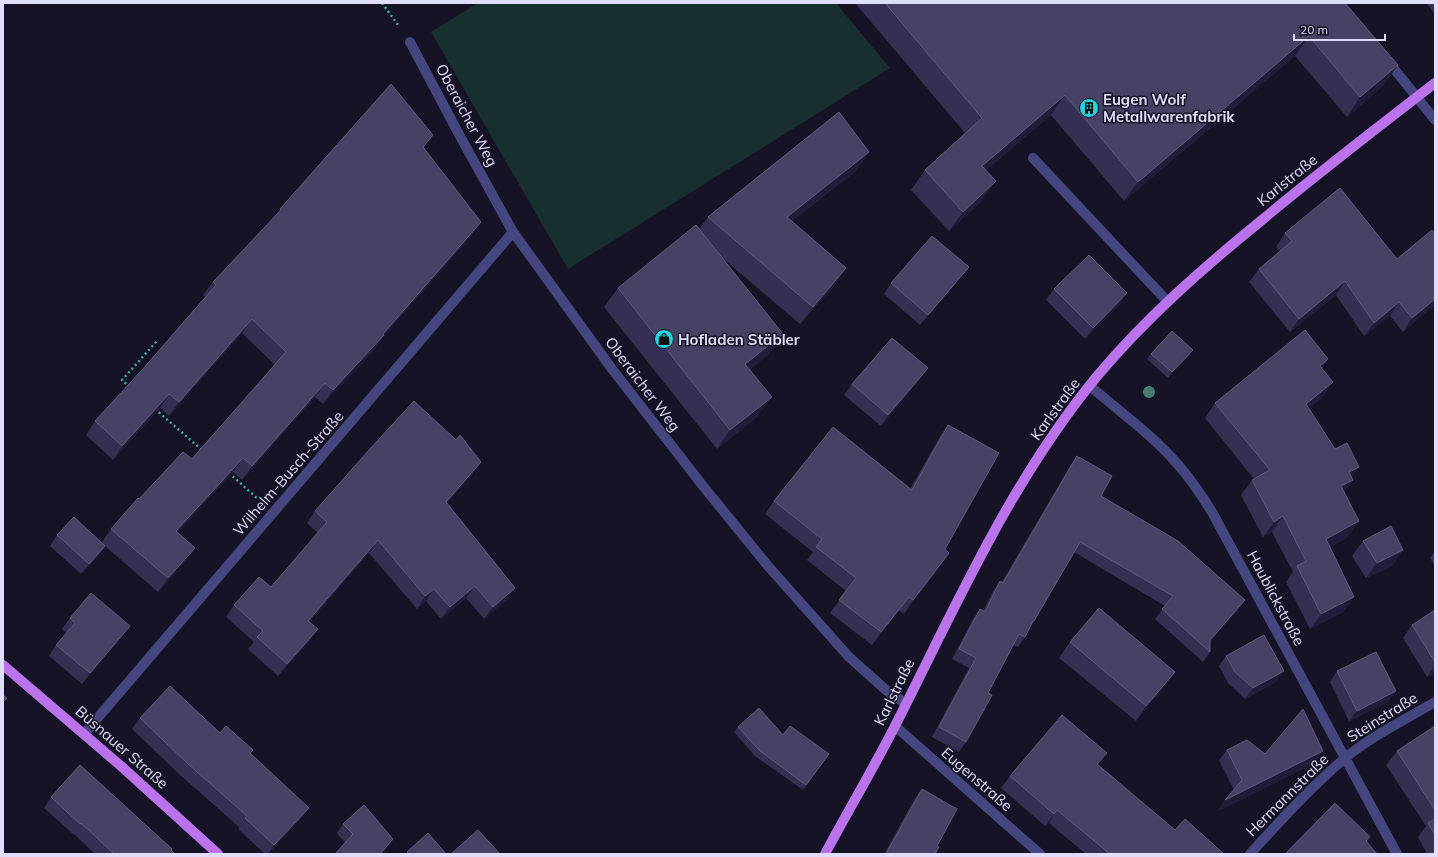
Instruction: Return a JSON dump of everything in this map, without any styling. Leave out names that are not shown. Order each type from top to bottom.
[{"type":"main road","name":"Karlstraße","points":[[825,854],[895,726],[905,703],[951,613],[1014,498],[1044,447],[1090,386],[1131,338],[1167,301],[1235,242],[1318,174],[1435,83]]},
{"type":"main road","name":"Büsnauer Straße","points":[[3,665],[84,734],[218,854]]},
{"type":"street","name":"Oberaicher Weg","points":[[410,42],[513,232],[612,369],[703,486],[768,566],[849,657],[886,690],[905,703]]},
{"type":"street","points":[[1380,52],[1435,120]]},
{"type":"street","points":[[1033,158],[1167,301]]},
{"type":"street","name":"Wilhelm-Busch-Straße","points":[[84,734],[513,232]]},
{"type":"street","name":"Haublickstraße","points":[[1090,386],[1157,443],[1198,489],[1212,512],[1396,854]]},
{"type":"street","name":"Steinstraße","points":[[1345,758],[1375,737],[1435,702]]},
{"type":"street","name":"Eugenstraße","points":[[895,726],[1040,854]]},
{"type":"street","name":"Hermannstraße","points":[[1250,854],[1288,812],[1345,758]]},
{"type":"path","points":[[382,3],[410,42]]},
{"type":"path","points":[[134,390],[122,380],[156,340]]},
{"type":"path","points":[[151,406],[204,451]]},
{"type":"path","points":[[227,472],[273,513]]},
{"type":"green space","points":[[478,3],[836,3],[890,68],[568,269],[431,32]]},
{"type":"building","name":"Eugen Wolf Metallwarenfabrik","points":[[885,3],[1345,3],[1398,65],[1360,97],[1309,36],[1138,182],[1065,95],[982,166],[996,181],[963,212],[925,170],[982,118]]},
{"type":"building","points":[[391,84],[433,135],[423,147],[481,222],[383,334],[384,335],[333,390],[325,383],[252,466],[243,458],[176,531],[195,548],[168,578],[111,529],[138,498],[139,499],[183,452],[192,459],[286,352],[252,319],[179,402],[169,394],[122,446],[95,421],[142,370],[216,285],[213,282],[281,210],[280,209]]},
{"type":"building","points":[[839,112],[869,152],[787,217],[846,268],[813,307],[708,217]]},
{"type":"building","points":[[1340,188],[1397,259],[1432,230],[1435,234],[1435,299],[1412,318],[1399,302],[1374,323],[1345,281],[1299,319],[1259,269],[1292,241],[1285,233]]},
{"type":"building","points":[[696,225],[783,334],[745,364],[772,397],[730,430],[618,288]]},
{"type":"building","points":[[932,236],[969,267],[928,315],[891,283]]},
{"type":"building","points":[[1089,255],[1127,293],[1093,328],[1054,289]]},
{"type":"building","points":[[1305,330],[1328,359],[1320,366],[1333,382],[1306,404],[1335,449],[1347,443],[1359,467],[1349,472],[1353,480],[1341,486],[1359,521],[1326,539],[1354,597],[1321,614],[1297,566],[1306,561],[1283,516],[1274,522],[1252,480],[1270,470],[1215,403]]},
{"type":"building","points":[[1172,331],[1193,350],[1172,372],[1151,354]]},
{"type":"building","points":[[892,338],[928,368],[888,415],[852,384]]},
{"type":"building","points":[[414,401],[456,440],[460,435],[481,462],[446,502],[515,588],[493,607],[475,586],[450,607],[434,589],[425,596],[378,540],[308,621],[318,629],[287,664],[257,637],[263,631],[234,605],[259,577],[271,587],[327,522],[315,511]]},
{"type":"building","points":[[948,425],[999,453],[945,549],[949,553],[913,600],[909,597],[881,632],[839,600],[856,578],[816,547],[822,539],[774,501],[833,427],[912,490]]},
{"type":"building","points":[[1077,456],[1112,476],[1101,496],[1178,541],[1245,600],[1210,640],[1210,652],[1162,609],[1173,596],[1080,542],[1025,637],[1019,634],[988,693],[992,695],[966,742],[939,727],[976,658],[959,649],[980,609],[985,612],[1000,581],[1003,583]]},
{"type":"building","points":[[74,517],[105,546],[89,564],[57,535]]},
{"type":"building","points":[[1391,526],[1403,550],[1377,563],[1363,541]]},
{"type":"building","points":[[91,593],[130,626],[90,673],[56,645],[75,623],[70,618]]},
{"type":"building","points":[[1099,608],[1175,672],[1146,706],[1070,642]]},
{"type":"building","points":[[1435,610],[1435,662],[1412,625]]},
{"type":"building","points":[[1264,635],[1284,671],[1253,688],[1235,672],[1226,656]]},
{"type":"building","points":[[1376,652],[1396,691],[1357,711],[1337,671]]},
{"type":"building","points":[[170,686],[220,733],[226,726],[253,750],[250,753],[309,808],[274,845],[245,818],[247,816],[187,763],[140,718]]},
{"type":"building","points":[[3,695],[7,698],[3,702]]},
{"type":"building","points":[[759,708],[783,735],[790,726],[829,754],[806,785],[759,750],[738,727]]},
{"type":"building","points":[[1303,709],[1323,751],[1225,800],[1242,780],[1227,750],[1247,740],[1265,754]]},
{"type":"building","points":[[1062,715],[1107,753],[1097,764],[1175,830],[1185,819],[1224,854],[1110,854],[1057,810],[1054,814],[1010,776]]},
{"type":"building","points":[[1435,726],[1435,810],[1397,751]]},
{"type":"building","points":[[80,765],[172,849],[171,850],[175,854],[114,854],[51,797]]},
{"type":"building","points":[[922,789],[957,809],[937,846],[939,847],[935,854],[886,854]]},
{"type":"building","points":[[1335,803],[1370,837],[1366,841],[1377,854],[1285,854]]},
{"type":"building","points":[[364,805],[393,839],[380,854],[335,854],[353,834],[343,824]]},
{"type":"building","points":[[1435,819],[1435,835],[1428,823]]},
{"type":"building","points":[[478,830],[500,854],[451,854]]},
{"type":"building","points":[[428,833],[446,854],[409,854],[407,852]]},
{"type":"place","name":"Eugen Wolf Metallwarenfabrik","points":[[1089,108]]},
{"type":"place","name":"Hofladen Stäbler","points":[[664,339]]}]
